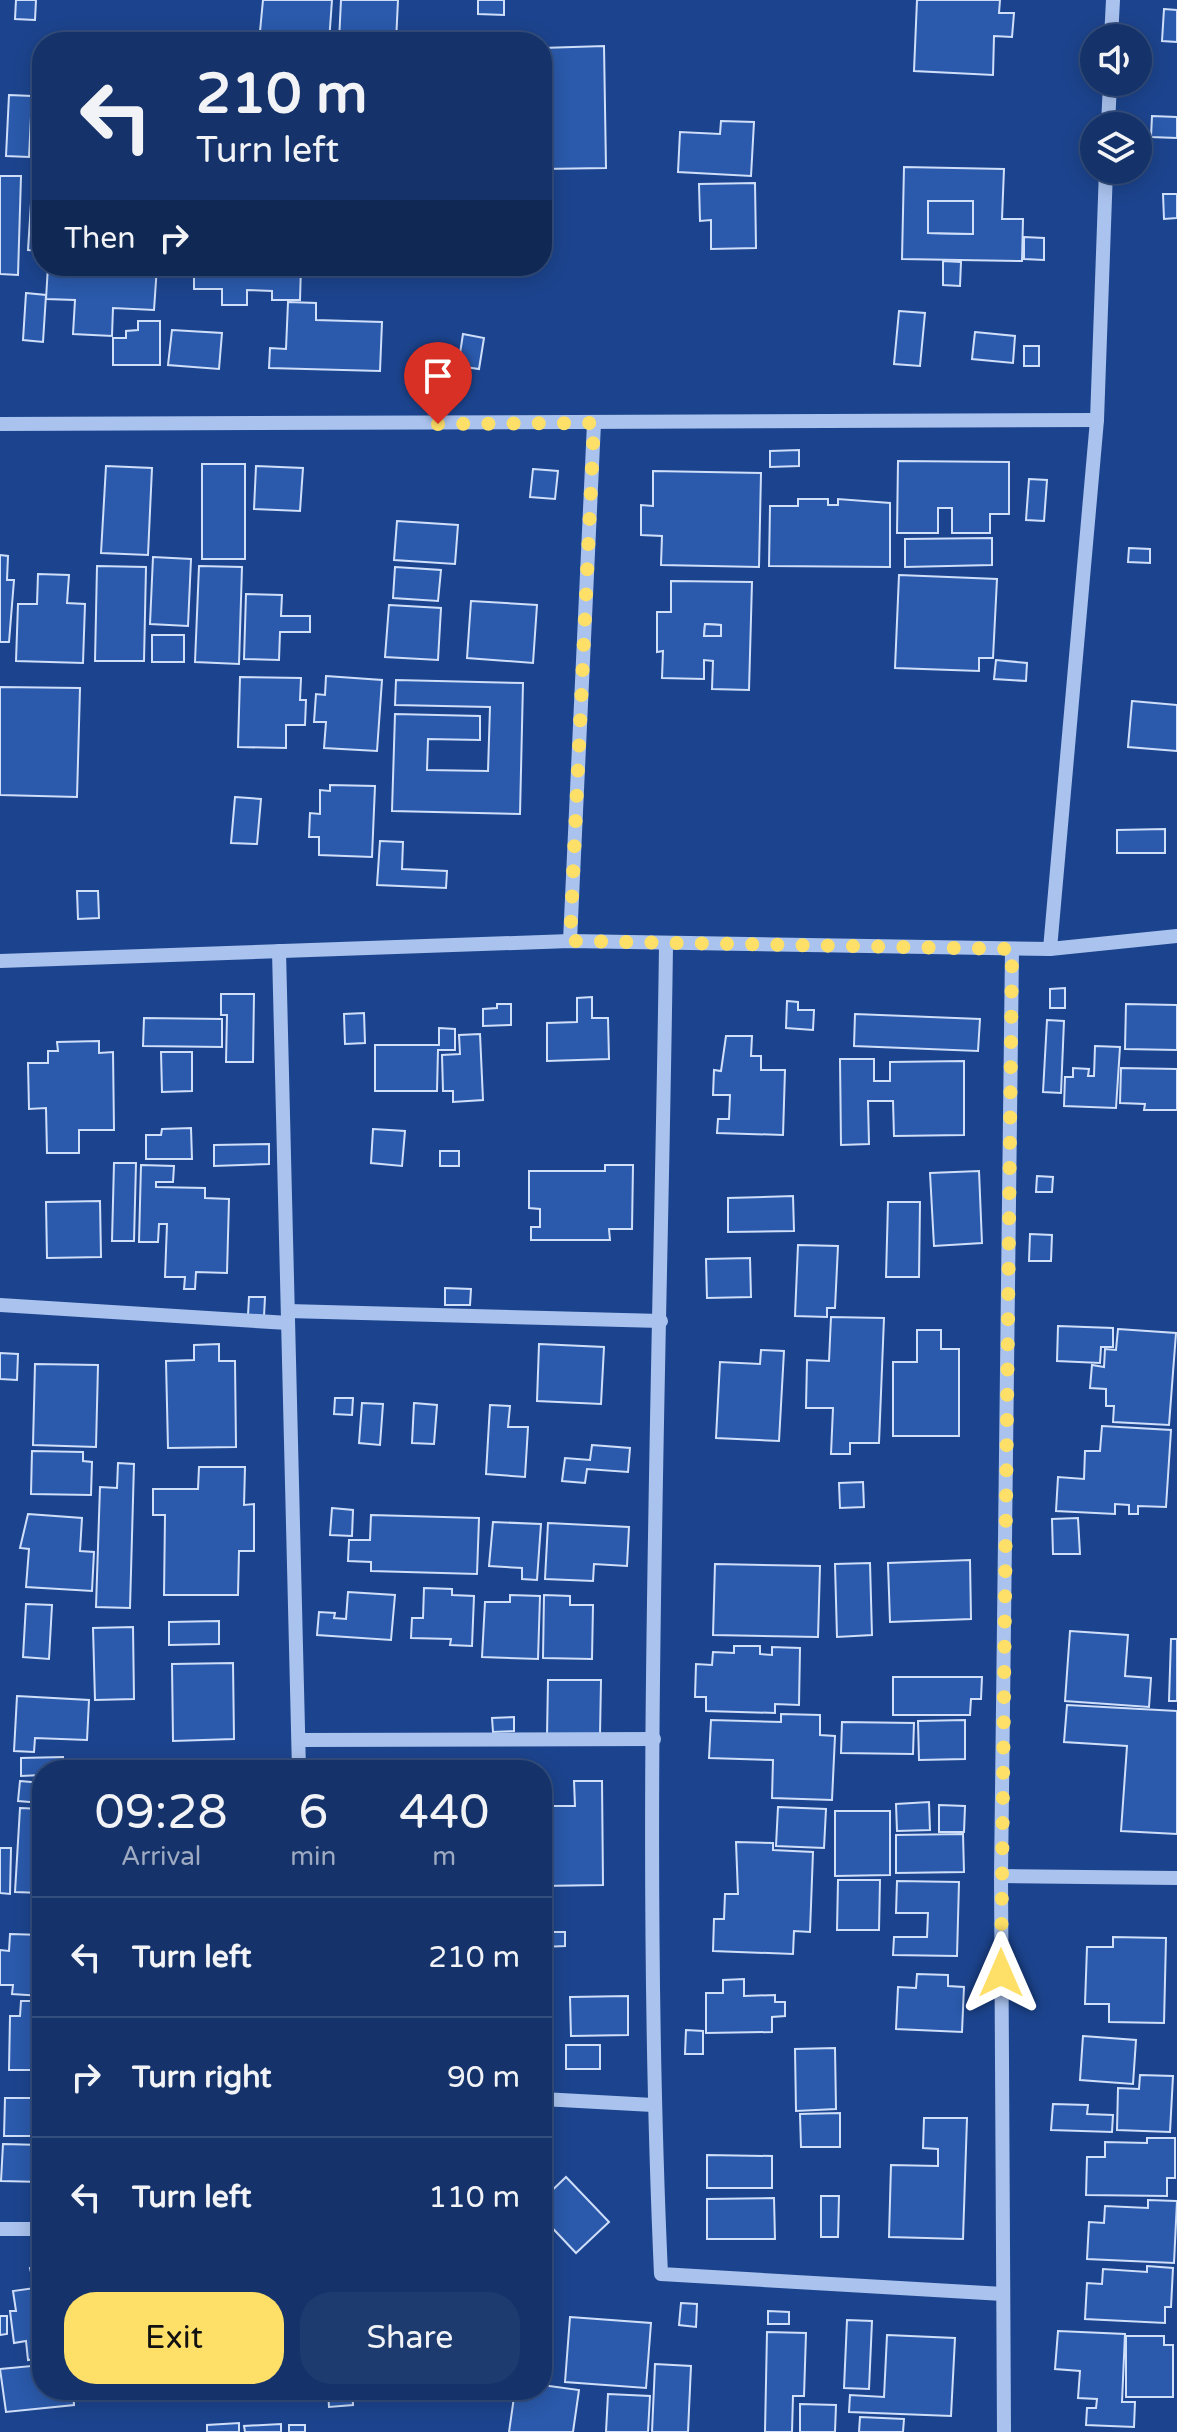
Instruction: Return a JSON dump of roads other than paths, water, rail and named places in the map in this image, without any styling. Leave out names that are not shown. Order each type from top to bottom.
[{"type":"street","points":[[1112,24],[1113,0]]},
{"type":"street","points":[[1050,949],[1097,420],[1105,184]]},
{"type":"street","points":[[0,424],[1097,420]]},
{"type":"street","points":[[570,941],[594,423]]},
{"type":"street","points":[[0,961],[570,941],[666,946],[1050,949],[1177,936]]},
{"type":"street","points":[[666,946],[654,1739],[653,2105],[661,2274],[1003,2294]]},
{"type":"street","points":[[1004,2432],[1001,1876],[1012,949]]},
{"type":"street","points":[[279,951],[299,1760]]},
{"type":"street","points":[[0,1305],[288,1317],[661,1321]]},
{"type":"street","points":[[299,1740],[654,1739]]},
{"type":"street","points":[[1001,1876],[1177,1878]]},
{"type":"street","points":[[552,2100],[653,2105]]},
{"type":"street","points":[[0,2229],[32,2229]]}]
